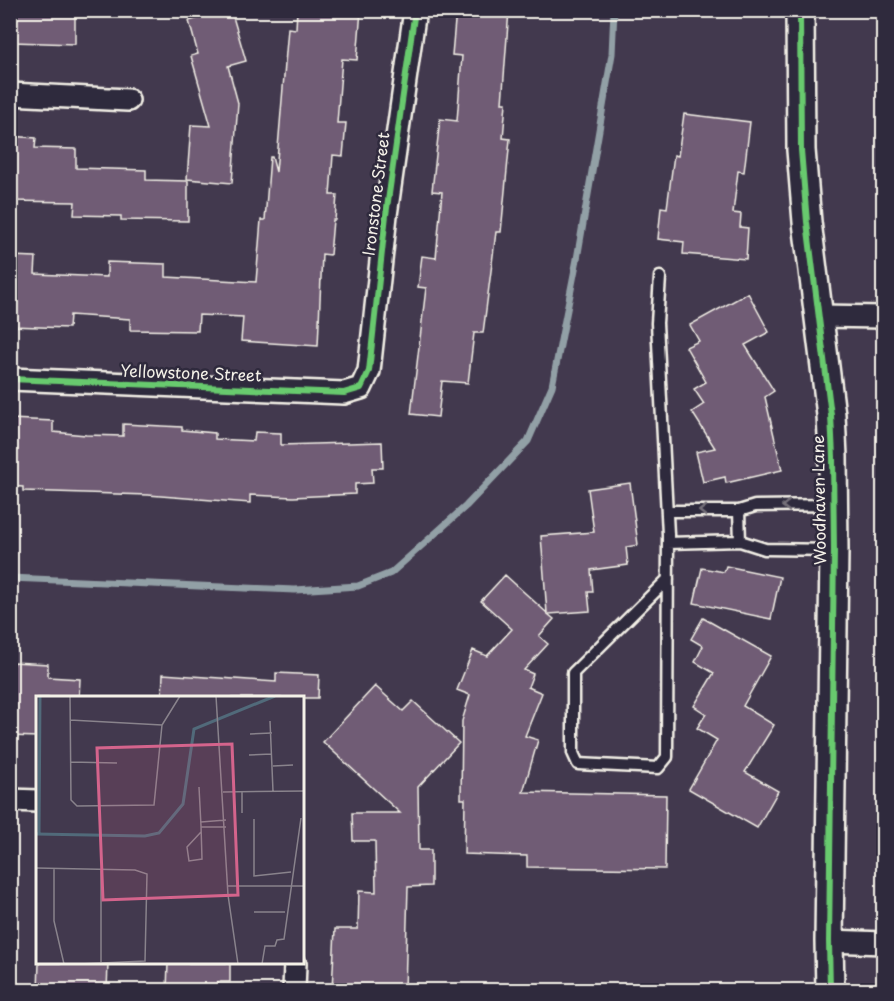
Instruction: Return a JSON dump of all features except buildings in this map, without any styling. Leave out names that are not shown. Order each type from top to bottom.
[{"type":"street","name":"Ironstone Street","points":[[365,380],[369,371],[386,215],[415,10]]},
{"type":"street","name":"Woodhaven Lane","points":[[800,10],[801,150],[807,222],[831,416],[834,505],[830,990]]},
{"type":"street","points":[[10,94],[128,100]]},
{"type":"street","points":[[819,316],[884,317]]},
{"type":"street","name":"Yellowstone Street","points":[[10,379],[344,393],[361,388],[365,380]]},
{"type":"street","points":[[10,800],[36,801]]},
{"type":"street","points":[[829,941],[884,943]]},
{"type":"street","points":[[294,990],[295,965]]},
{"type":"lane","points":[[660,277],[657,322],[668,543],[668,579],[667,757],[658,768],[578,764],[573,753],[573,673],[668,579]]},
{"type":"lane","points":[[667,511],[739,510],[755,506],[834,505]]},
{"type":"lane","points":[[739,510],[741,541]]},
{"type":"lane","points":[[668,543],[741,541],[765,549],[834,550]]},
{"type":"waterway","points":[[10,578],[295,590],[358,586],[391,573],[466,506],[528,441],[552,386],[577,259],[612,54],[614,10]]},
{"type":"cycle path","points":[[10,379],[344,393],[361,388],[369,371],[386,215],[415,10]]},
{"type":"cycle path","points":[[800,10],[801,150],[807,222],[831,415],[833,457],[830,990]]}]
